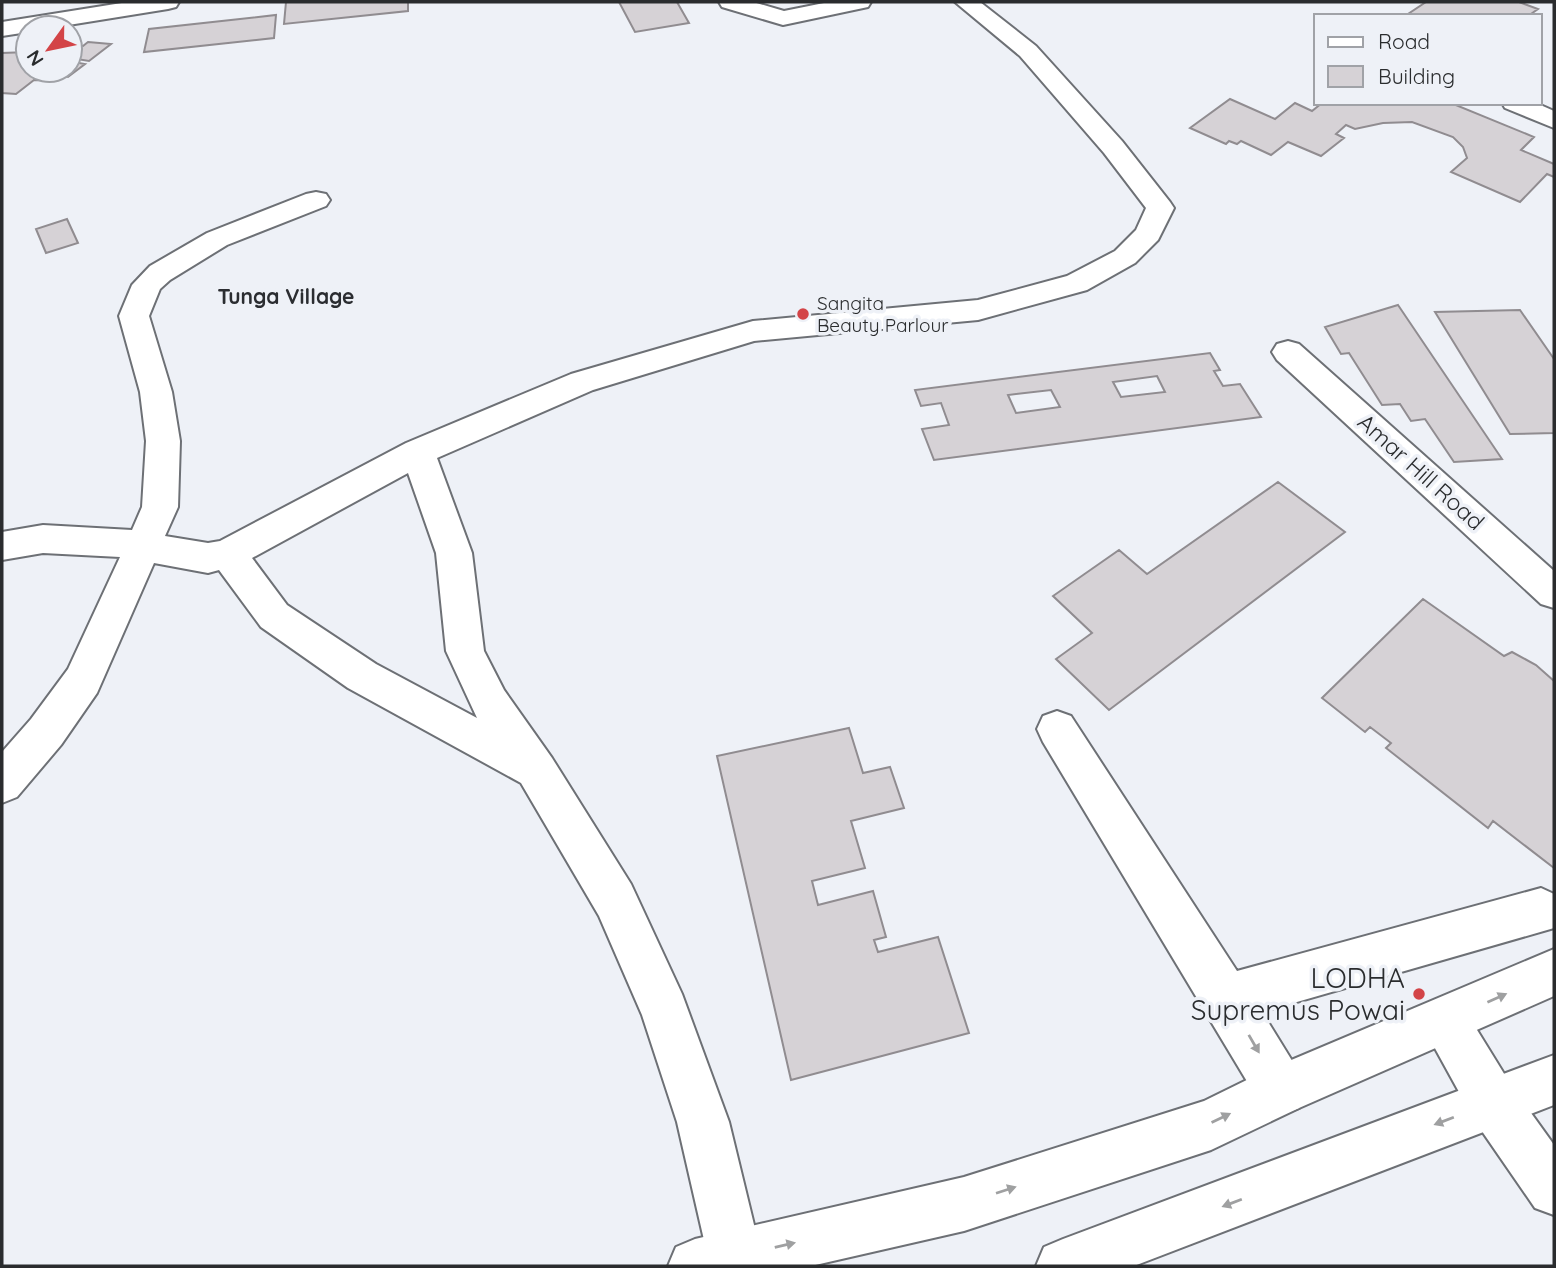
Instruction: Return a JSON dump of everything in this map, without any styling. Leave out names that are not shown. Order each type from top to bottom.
[{"type":"street","points":[[2,29],[168,2]]},
{"type":"street","points":[[730,2],[783,18],[860,2]]},
{"type":"street","points":[[2,546],[43,539],[118,542],[208,558],[229,554],[418,452],[582,382],[753,331],[978,310],[1077,283],[1125,257],[1148,234],[1160,208],[1113,147],[1028,51],[966,2]]},
{"type":"street","points":[[1519,105],[1554,120]]},
{"type":"street","points":[[2,783],[46,732],[83,681],[160,507],[163,441],[156,392],[134,316],[147,285],[160,273],[217,239],[316,200]]},
{"type":"street","name":"Amar Hill Road","points":[[1288,352],[1554,593]]},
{"type":"street","points":[[418,452],[454,553],[465,651],[490,702],[537,772],[615,900],[665,1011],[703,1122],[722,1263],[964,1204],[1211,1124],[1280,1090],[1554,972]]},
{"type":"street","points":[[229,554],[274,616],[296,632],[362,676],[537,772]]},
{"type":"street","points":[[1057,729],[1226,998],[1280,1090]]},
{"type":"street","points":[[1226,998],[1538,908]]},
{"type":"street","points":[[1444,1021],[1493,1103],[1554,1189]]},
{"type":"street","points":[[1063,1266],[1554,1080]]},
{"type":"building","points":[[286,2],[408,2],[408,11],[284,24]]},
{"type":"building","points":[[619,2],[677,2],[689,23],[635,32]]},
{"type":"building","points":[[1426,2],[1519,2],[1538,9],[1531,14],[1408,14]]},
{"type":"building","points":[[276,15],[274,38],[144,52],[149,29]]},
{"type":"building","points":[[88,42],[111,44],[89,61],[84,60],[84,45]]},
{"type":"building","points":[[2,53],[14,53],[14,84],[29,84],[16,94],[2,93]]},
{"type":"building","points":[[1230,99],[1275,119],[1295,103],[1312,111],[1320,105],[1456,105],[1534,137],[1521,150],[1554,164],[1554,177],[1547,174],[1520,202],[1451,172],[1467,158],[1463,147],[1453,137],[1412,122],[1383,123],[1355,129],[1346,125],[1336,134],[1344,138],[1321,156],[1288,142],[1271,155],[1241,141],[1237,144],[1229,141],[1226,144],[1190,128]]},
{"type":"building","points":[[67,219],[78,243],[46,253],[36,229]]},
{"type":"building","points":[[1398,305],[1502,459],[1454,462],[1425,419],[1411,421],[1400,404],[1382,405],[1349,353],[1341,354],[1325,327]]},
{"type":"building","points":[[1520,310],[1554,359],[1554,433],[1510,434],[1435,312]]},
{"type":"building","points":[[1210,353],[1220,370],[1214,371],[1223,386],[1240,384],[1261,417],[934,460],[922,429],[949,425],[941,403],[921,406],[915,390]],"holes":[[[1157,376],[1165,392],[1121,397],[1113,382]],[[1051,390],[1060,407],[1016,413],[1008,395]]]},
{"type":"building","points":[[1278,482],[1345,532],[1109,710],[1056,659],[1092,633],[1053,596],[1119,550],[1147,574]]},
{"type":"building","points":[[1423,599],[1504,656],[1512,652],[1536,665],[1554,681],[1554,868],[1493,821],[1488,828],[1386,748],[1391,743],[1370,727],[1365,732],[1322,698]]},
{"type":"building","points":[[849,728],[863,773],[890,767],[904,808],[851,821],[865,868],[812,881],[818,905],[873,891],[886,937],[874,940],[878,952],[938,937],[969,1033],[791,1080],[717,756]]},
{"type":"place","name":"Sangita Beauty Parlour","points":[[803,314]]},
{"type":"place","name":"LODHA Supremus Powai","points":[[1419,994]]},
{"type":"district","name":"Tunga Village","points":[[286,297]]}]
